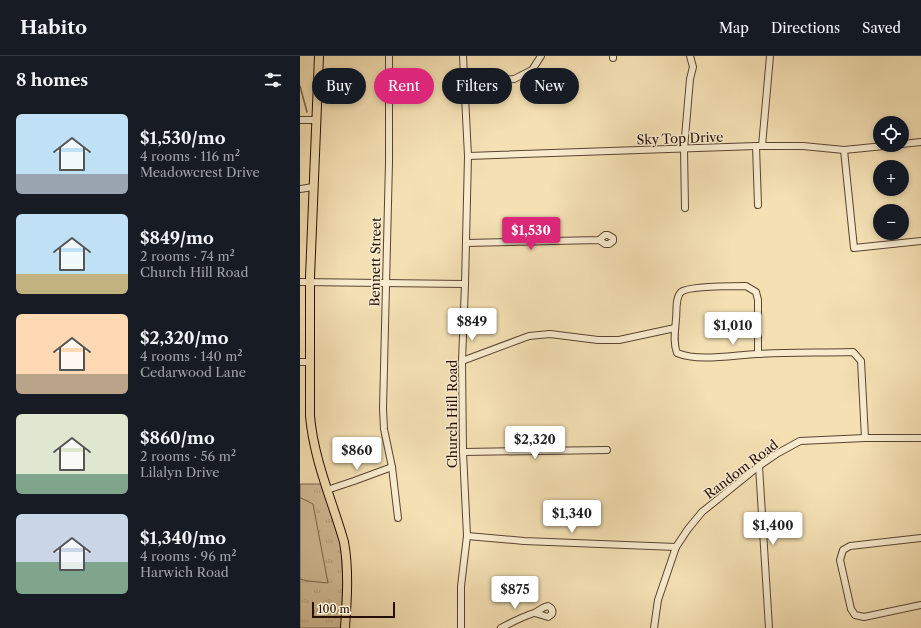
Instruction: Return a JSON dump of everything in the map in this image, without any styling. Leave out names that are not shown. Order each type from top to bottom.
[{"type":"main road","points":[[319,56],[310,282],[310,416],[312,438],[317,460],[340,530],[346,555],[347,580],[345,628]]},
{"type":"street","name":"Bennett Street","points":[[389,56],[389,162],[384,429],[392,467],[398,518]]},
{"type":"street","name":"Church Hill Road","points":[[463,56],[464,68]]},
{"type":"street","points":[[512,79],[532,70],[541,56]]},
{"type":"street","points":[[685,208],[684,149],[690,79],[693,67],[690,56]]},
{"type":"street","points":[[758,205],[759,146],[770,56]]},
{"type":"street","name":"Church Hill Road","points":[[461,628],[460,586],[466,536],[462,361],[468,156],[465,104]]},
{"type":"street","points":[[300,120],[316,120]]},
{"type":"street","points":[[909,143],[921,142]]},
{"type":"street","name":"Sky Top Drive","points":[[468,156],[759,146],[803,146],[844,150],[873,147]]},
{"type":"street","points":[[844,150],[854,248],[921,240]]},
{"type":"street","points":[[300,189],[313,187]]},
{"type":"street","points":[[466,243],[599,240]]},
{"type":"street","points":[[300,282],[465,284]]},
{"type":"street","points":[[758,354],[756,292],[746,286],[695,288],[681,293],[678,299],[675,347],[677,353],[683,356],[694,357],[853,352],[861,362],[865,438]]},
{"type":"street","points":[[462,361],[529,336],[550,334],[598,340],[619,340],[675,328]]},
{"type":"street","points":[[300,362],[309,362]]},
{"type":"street","name":"Random Road","points":[[654,628],[658,600],[676,547],[702,512],[759,466],[778,453],[800,441],[865,438],[921,438]]},
{"type":"street","points":[[463,452],[607,450]]},
{"type":"street","points":[[759,466],[769,628]]},
{"type":"street","points":[[327,490],[392,467]]},
{"type":"street","points":[[466,536],[524,541],[676,547]]},
{"type":"street","points":[[921,538],[847,547],[841,553],[840,560],[851,609],[855,615],[864,617],[921,604]]},
{"type":"street","points":[[501,628],[529,614],[535,613]]},
{"type":"green space","points":[[300,484],[321,484],[341,545],[343,580],[341,628],[300,628]]},
{"type":"green space","points":[[300,498],[313,504],[328,583],[300,579]]},
{"type":"waterway","points":[[300,86],[307,112]]}]
